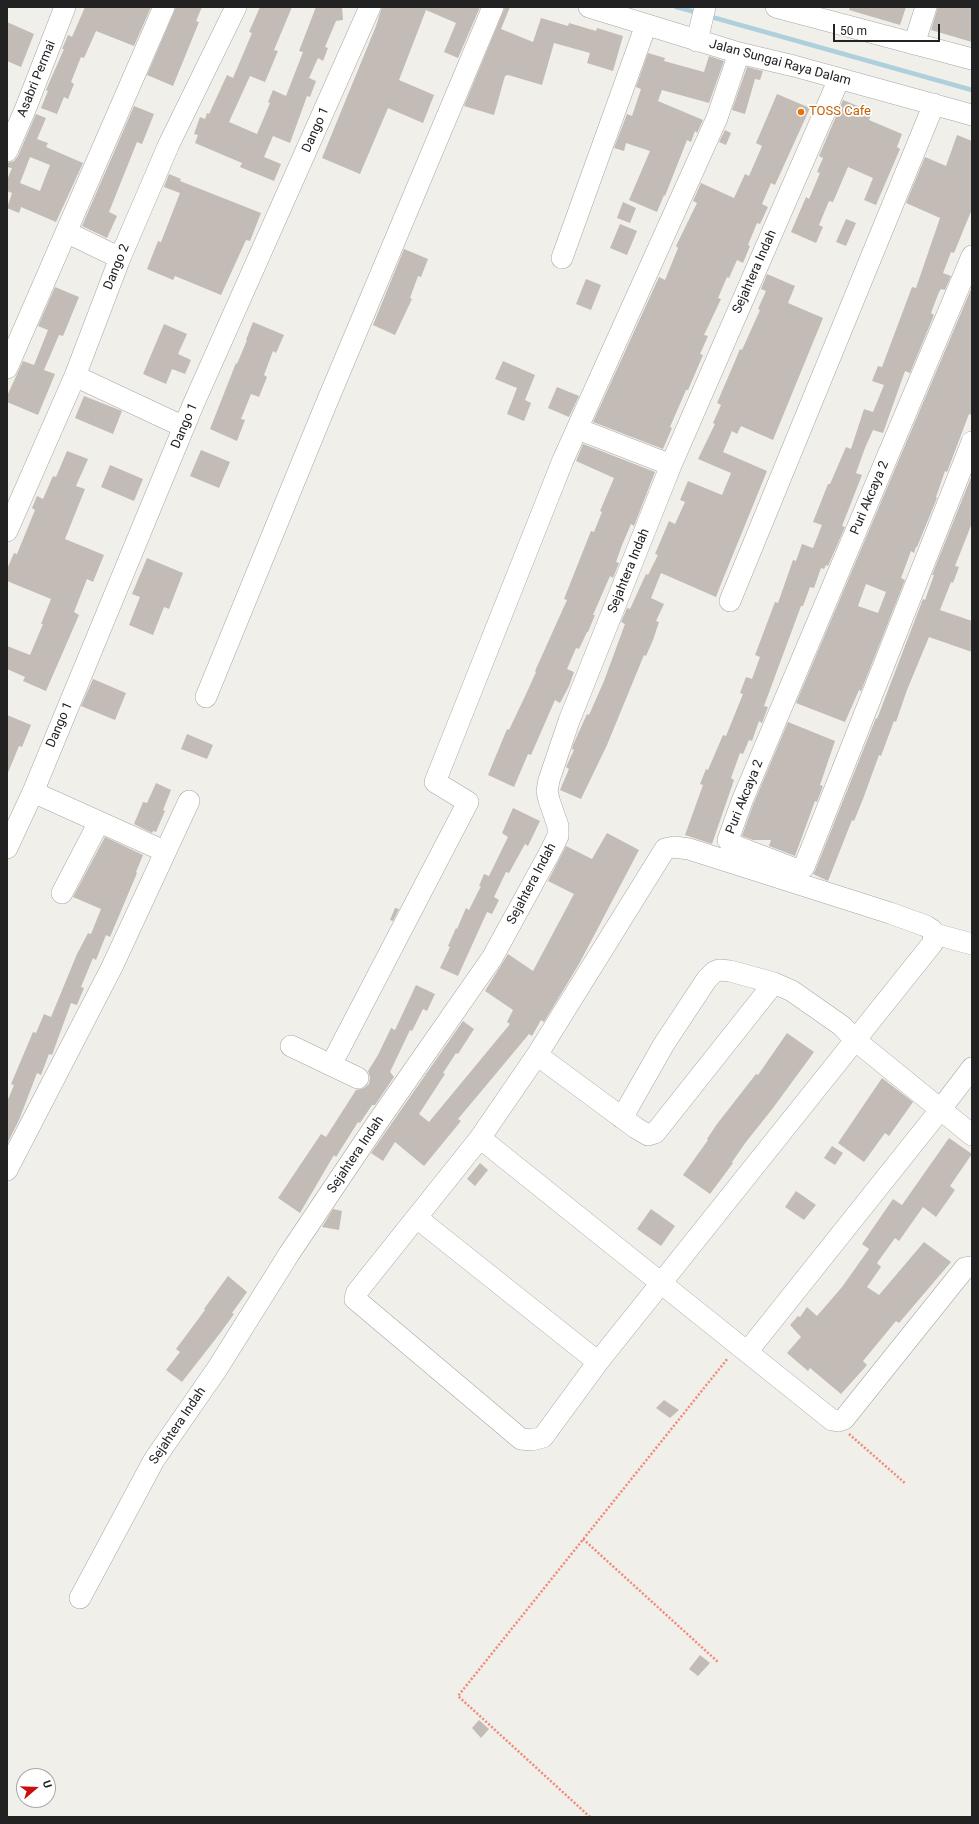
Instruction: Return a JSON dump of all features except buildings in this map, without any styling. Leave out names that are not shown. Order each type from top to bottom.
[{"type":"street","name":"Asabri Permai","points":[[7,151],[25,110],[65,7]]},
{"type":"street","points":[[7,368],[164,7]]},
{"type":"street","name":"Dango 2","points":[[7,531],[74,376],[120,258],[169,144],[236,7]]},
{"type":"street","name":"Dango 1","points":[[7,848],[33,792],[184,427],[370,7]]},
{"type":"street","points":[[206,697],[324,409],[492,7]]},
{"type":"street","name":"Jalan Sungai Raya Dalam","points":[[591,7],[646,25],[698,36],[739,53],[794,66],[972,115]]},
{"type":"street","points":[[698,36],[705,7]]},
{"type":"street","points":[[776,7],[815,12],[914,44],[972,59]]},
{"type":"street","points":[[914,44],[926,7]]},
{"type":"street","points":[[562,258],[646,25]]},
{"type":"street","points":[[330,1065],[468,802],[434,782],[563,460],[717,118],[739,53]]},
{"type":"street","name":"Sejahtera Indah","points":[[80,1598],[154,1460],[217,1369],[289,1254],[377,1123],[492,958],[558,836],[558,826],[547,791],[549,780],[569,721],[671,465],[839,79]]},
{"type":"street","points":[[730,601],[934,104]]},
{"type":"street","points":[[66,232],[120,258]]},
{"type":"street","name":"Puri Akcaya 2","points":[[972,256],[742,801],[728,840],[733,844],[798,870],[804,867],[972,442]]},
{"type":"street","points":[[74,376],[184,427]]},
{"type":"street","points":[[578,429],[671,465]]},
{"type":"street","points":[[33,792],[164,852]]},
{"type":"street","points":[[7,1170],[112,967],[164,852],[189,801]]},
{"type":"street","points":[[62,893],[99,822]]},
{"type":"street","points":[[935,934],[932,944],[598,1362],[543,1437],[532,1440],[521,1439],[355,1299],[358,1292],[480,1138],[537,1055],[665,849],[674,847],[696,851],[911,920],[926,926],[935,934],[972,944]]},
{"type":"street","points":[[622,1118],[664,1044],[714,972],[719,970],[730,971],[774,983],[792,991],[842,1026],[855,1040],[972,1136]]},
{"type":"street","points":[[537,1055],[622,1118],[648,1135],[655,1133],[774,983]]},
{"type":"street","points":[[291,1046],[358,1078]]},
{"type":"street","points":[[945,1114],[972,1068]]},
{"type":"street","points":[[747,1352],[781,1319],[945,1114],[972,1086]]},
{"type":"street","points":[[480,1138],[832,1420],[838,1421],[844,1419],[965,1268],[972,1266]]},
{"type":"street","points":[[417,1218],[598,1362]]},
{"type":"path","points":[[590,1817],[458,1696],[584,1539],[747,1352]]},
{"type":"path","points":[[832,1420],[906,1484]]},
{"type":"path","points":[[584,1539],[718,1662]]},
{"type":"waterway","points":[[676,7],[699,13]]},
{"type":"waterway","points":[[708,16],[972,90]]},
{"type":"place","name":"TOSS Cafe","points":[[801,112]]}]
